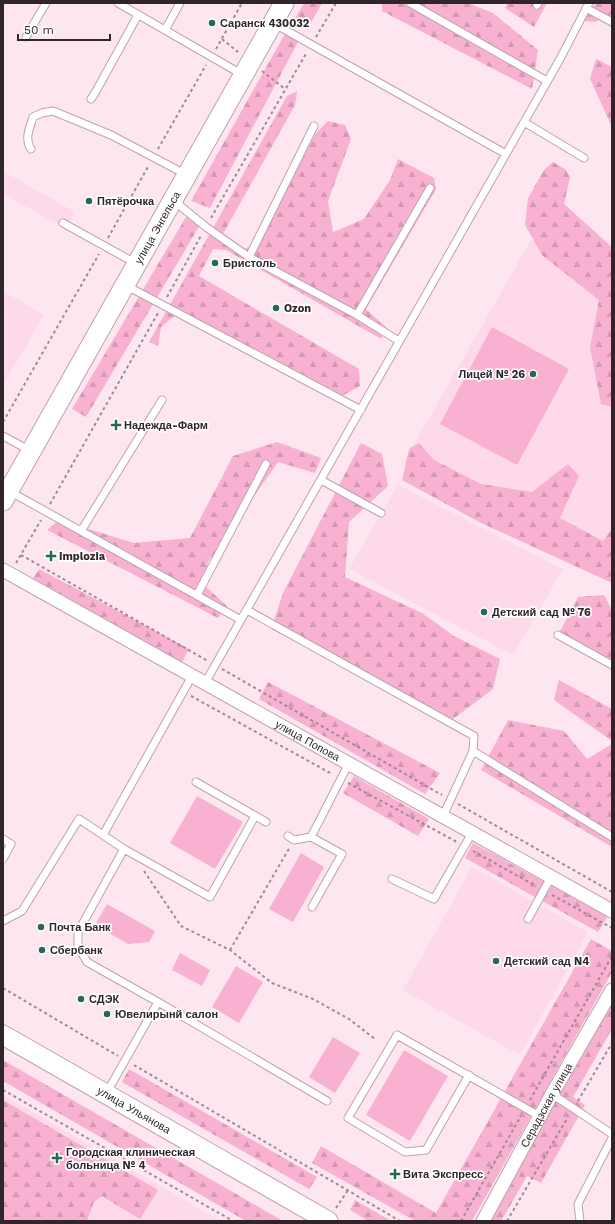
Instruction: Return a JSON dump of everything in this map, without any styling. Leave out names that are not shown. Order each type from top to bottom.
[{"type":"main road","name":"улица Энгельса","points":[[6,490],[31,451],[284,3]]},
{"type":"main road","name":"улица Ульянова","points":[[3,1035],[106,1094],[332,1214]]},
{"type":"street","name":"улица Попова","points":[[6,572],[612,912]]},
{"type":"street","name":"Серадзская улица","points":[[483,1221],[541,1117],[552,1094],[612,990]]},
{"type":"lane","points":[[26,37],[46,3]]},
{"type":"lane","points":[[118,3],[243,75]]},
{"type":"lane","points":[[165,30],[180,3]]},
{"type":"lane","points":[[410,3],[547,81]]},
{"type":"lane","points":[[205,683],[506,154],[587,5],[612,22]]},
{"type":"lane","points":[[91,99],[138,15]]},
{"type":"lane","points":[[272,23],[506,154]]},
{"type":"lane","points":[[31,149],[28,144],[27,133],[33,117],[42,113],[53,111],[111,135],[187,176]]},
{"type":"lane","points":[[524,122],[584,158]]},
{"type":"lane","points":[[249,257],[314,126]]},
{"type":"lane","points":[[357,315],[430,188]]},
{"type":"lane","points":[[173,200],[249,257],[357,315],[400,342]]},
{"type":"lane","points":[[63,223],[137,264]]},
{"type":"lane","points":[[125,285],[361,410]]},
{"type":"lane","points":[[81,531],[162,400]]},
{"type":"lane","points":[[3,436],[31,451]]},
{"type":"lane","points":[[196,595],[266,464]]},
{"type":"lane","points":[[321,480],[381,513]]},
{"type":"lane","points":[[6,490],[241,620]]},
{"type":"lane","points":[[247,610],[474,736],[473,751],[443,816]]},
{"type":"lane","points":[[558,635],[612,665]]},
{"type":"lane","points":[[103,835],[192,676]]},
{"type":"lane","points":[[473,751],[612,837]]},
{"type":"lane","points":[[311,837],[348,765]]},
{"type":"lane","points":[[196,782],[266,822]]},
{"type":"lane","points":[[3,921],[22,911],[79,819],[128,850],[210,897],[255,816]]},
{"type":"lane","points":[[392,879],[434,900],[472,833]]},
{"type":"lane","points":[[291,838],[311,837],[342,854],[312,907]]},
{"type":"lane","points":[[3,839],[11,844],[3,859]]},
{"type":"lane","points":[[128,850],[78,932],[78,946],[87,962],[327,1101]]},
{"type":"lane","points":[[528,919],[551,877]]},
{"type":"lane","points":[[106,1094],[158,1002]]},
{"type":"lane","points":[[469,1075],[426,1150],[404,1152],[348,1118],[397,1035],[469,1075],[541,1117]]},
{"type":"lane","points":[[552,1094],[612,1134]]},
{"type":"lane","points":[[580,1221],[578,1204],[612,1138]]},
{"type":"path","points":[[3,422],[242,3]]},
{"type":"path","points":[[6,572],[21,555],[206,226],[336,3]]},
{"type":"path","points":[[21,555],[612,892]]},
{"type":"path","points":[[183,692],[612,928]]},
{"type":"path","points":[[230,950],[291,838]]},
{"type":"path","points":[[128,850],[181,926],[230,950],[244,959],[272,983],[313,999],[349,1019],[374,1039]]},
{"type":"path","points":[[461,1221],[612,956]]},
{"type":"path","points":[[3,988],[400,1221]]},
{"type":"path","points":[[507,1221],[612,1042]]},
{"type":"path","points":[[3,1090],[233,1221]]},
{"type":"path","points":[[332,1214],[348,1190]]},
{"type":"shaded area","points":[[3,171],[75,212],[66,229],[3,194]]},
{"type":"shaded area","name":"Лицей № 26","points":[[531,240],[612,287],[612,580],[404,462]]},
{"type":"shaded area","points":[[3,291],[44,315],[3,385]]},
{"type":"shaded area","name":"Детский сад № 76","points":[[398,485],[563,569],[513,655],[349,569]]},
{"type":"shaded area","name":"Детский сад N4","points":[[472,867],[588,932],[520,1055],[403,990]]},
{"type":"shaded area","name":"Городская клиническая больница № 4","points":[[3,1095],[221,1221],[3,1221]]},
{"type":"green space","points":[[304,3],[322,3],[308,28],[294,20]]},
{"type":"green space","points":[[468,3],[493,13],[538,50],[532,89],[382,11],[382,4]]},
{"type":"green space","points":[[507,3],[547,3],[534,27],[505,8]]},
{"type":"green space","points":[[596,3],[612,3],[612,15],[595,22],[584,21]]},
{"type":"green space","points":[[286,32],[299,40],[210,208],[191,201]]},
{"type":"green space","points":[[596,59],[612,67],[612,127],[590,79]]},
{"type":"green space","points":[[297,91],[295,105],[223,234],[245,249],[259,241],[316,133],[328,121],[345,125],[351,139],[328,201],[333,232],[364,219],[390,180],[398,159],[434,178],[436,189],[366,309],[388,329],[381,339],[226,250],[213,249],[199,276],[359,369],[360,386],[335,400],[178,313],[161,327],[158,346],[149,342],[287,96]]},
{"type":"green space","points":[[553,162],[565,169],[570,177],[564,204],[612,247],[612,407],[601,404],[590,347],[599,300],[542,255],[525,225],[528,198],[544,170]]},
{"type":"green space","points":[[186,217],[200,225],[86,417],[72,409]]},
{"type":"green space","points":[[492,327],[569,369],[517,465],[440,424]]},
{"type":"green space","points":[[277,442],[321,458],[315,473],[278,462],[208,562],[204,585],[227,606],[218,618],[47,530],[59,520],[134,543],[190,538],[233,456]]},
{"type":"green space","points":[[361,443],[382,454],[388,486],[349,522],[345,577],[422,613],[454,636],[500,659],[493,689],[449,722],[271,629],[283,593]]},
{"type":"green space","points":[[419,443],[434,460],[481,484],[532,492],[568,464],[579,476],[560,518],[603,541],[612,529],[612,583],[481,523],[402,480],[409,449]]},
{"type":"green space","points":[[39,569],[189,649],[181,664],[33,578]]},
{"type":"green space","points":[[604,595],[612,610],[612,666],[558,635],[578,597]]},
{"type":"green space","points":[[559,680],[612,709],[612,741],[554,700]]},
{"type":"green space","points":[[268,682],[440,773],[425,794],[259,699]]},
{"type":"green space","points":[[508,720],[564,731],[587,759],[612,744],[612,847],[481,770]]},
{"type":"green space","points":[[354,776],[429,819],[418,836],[343,793]]},
{"type":"green space","points":[[197,796],[243,822],[215,869],[170,843]]},
{"type":"green space","points":[[473,843],[608,916],[598,932],[465,858]]},
{"type":"green space","points":[[301,853],[324,867],[293,922],[269,909]]},
{"type":"green space","points":[[107,904],[155,931],[149,942],[128,944],[95,925]]},
{"type":"green space","points":[[591,939],[612,951],[612,972],[472,1221],[415,1221],[312,1163],[321,1146],[436,1213]]},
{"type":"green space","points":[[180,953],[210,970],[202,986],[172,970]]},
{"type":"green space","points":[[236,966],[263,982],[239,1023],[212,1007]]},
{"type":"green space","points":[[612,999],[612,1029],[573,1097],[585,1105],[541,1183],[527,1176],[501,1221],[490,1221]]},
{"type":"green space","points":[[333,1037],[360,1053],[335,1093],[309,1077]]},
{"type":"green space","points":[[404,1050],[448,1076],[410,1141],[366,1115]]},
{"type":"green space","points":[[3,1060],[283,1221],[246,1221],[3,1081]]},
{"type":"green space","points":[[129,1069],[317,1177],[309,1189],[122,1082]]},
{"type":"green space","name":"Городская клиническая больница № 4","points":[[3,1100],[158,1190],[140,1219],[102,1196],[94,1202],[87,1221],[3,1221]]},
{"type":"green space","points":[[355,1200],[391,1221],[368,1221],[350,1210]]},
{"type":"place","name":"Саранск 430032","points":[[212,23]]},
{"type":"place","name":"Пятёрочка","points":[[89,201]]},
{"type":"place","name":"Бристоль","points":[[215,263]]},
{"type":"place","name":"Ozon","points":[[276,308]]},
{"type":"place","name":"Лицей № 26","points":[[533,374]]},
{"type":"place","name":"Надежда-Фарм","points":[[116,425]]},
{"type":"place","name":"Implozia","points":[[51,556]]},
{"type":"place","name":"Детский сад № 76","points":[[484,612]]},
{"type":"place","name":"Почта Банк","points":[[41,927]]},
{"type":"place","name":"Сбербанк","points":[[42,950]]},
{"type":"place","name":"Детский сад N4","points":[[496,961]]},
{"type":"place","name":"СДЭК","points":[[81,999]]},
{"type":"place","name":"Ювелирынй салон","points":[[107,1014]]},
{"type":"place","name":"Городская клиническая больница № 4","points":[[57,1158]]},
{"type":"place","name":"Вита Экспресс","points":[[395,1174]]}]
